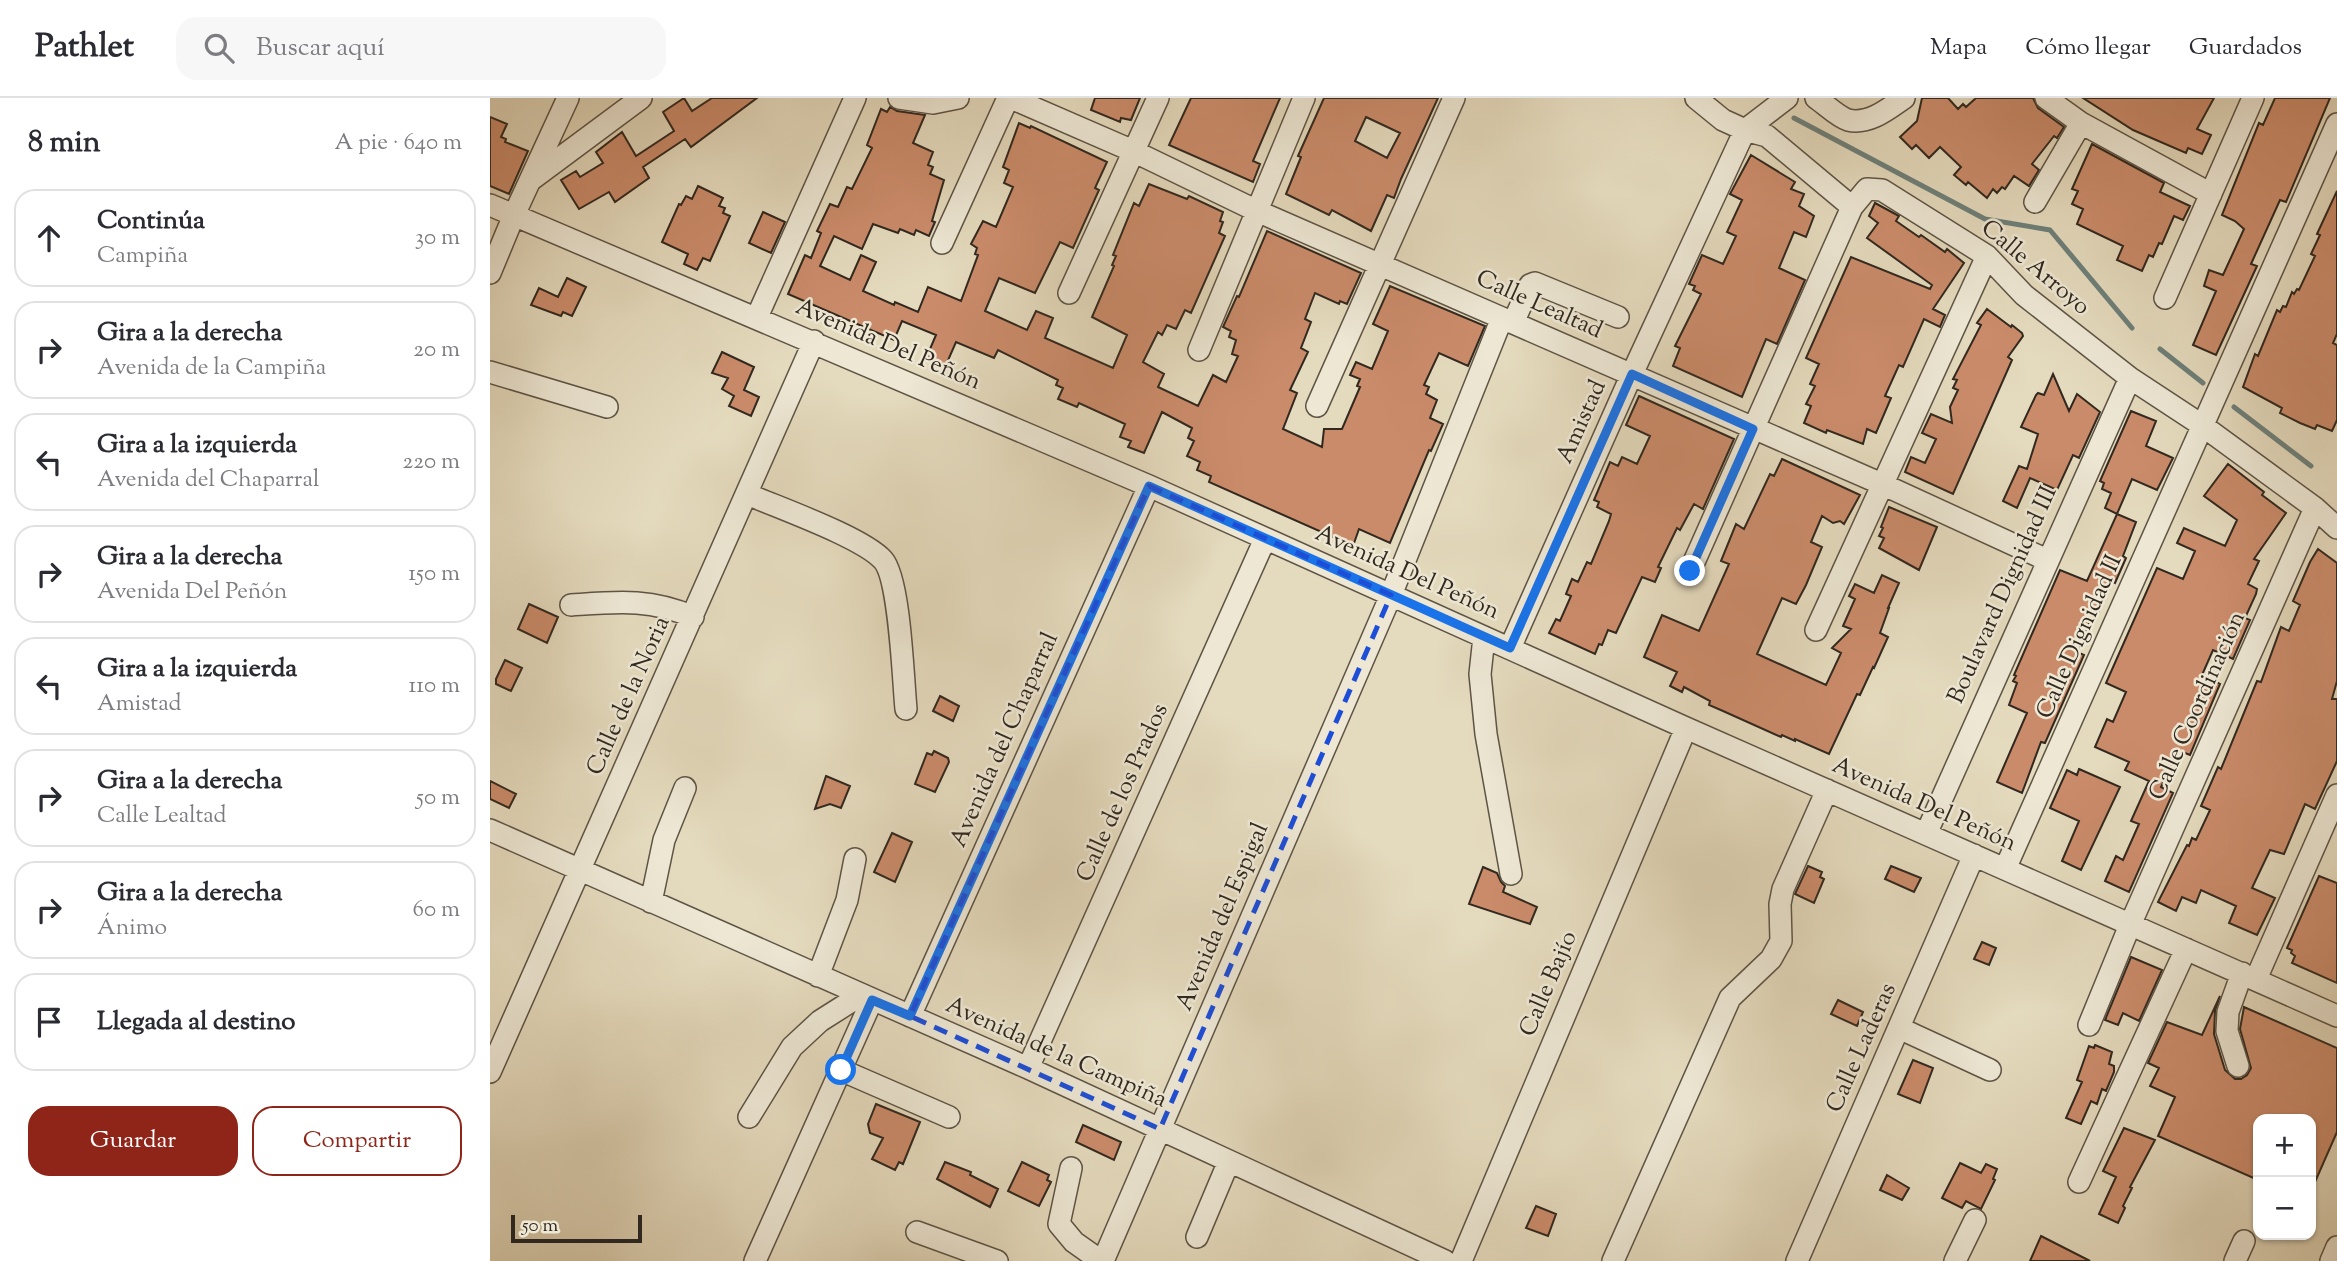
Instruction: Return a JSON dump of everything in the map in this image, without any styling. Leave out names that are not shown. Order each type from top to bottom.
[{"type":"street","points":[[490,273],[568,98]]},
{"type":"street","points":[[531,180],[640,98]]},
{"type":"street","points":[[757,317],[855,98]]},
{"type":"street","points":[[899,98],[933,103],[958,98]]},
{"type":"street","points":[[942,243],[1010,98]]},
{"type":"street","name":"Calle Lealtad","points":[[1010,98],[1133,151],[1257,211],[1884,485],[2047,560]]},
{"type":"street","points":[[1069,293],[1158,98]]},
{"type":"street","points":[[1199,350],[1304,98]]},
{"type":"street","points":[[1317,406],[1454,98]]},
{"type":"street","points":[[1690,571],[1852,207],[1767,136],[1723,120],[1696,98]]},
{"type":"street","name":"Amistad","points":[[1510,648],[1745,130],[1786,98]]},
{"type":"street","points":[[1816,98],[1847,120],[1864,120],[1904,98]]},
{"type":"street","points":[[2046,98],[2081,123],[2211,194]]},
{"type":"street","points":[[2165,298],[2253,98]]},
{"type":"street","points":[[2035,202],[2081,123]]},
{"type":"street","name":"Calle Dignidad II","points":[[2004,869],[2337,124]]},
{"type":"street","name":"Calle Arroyo","points":[[1852,207],[1867,188],[1882,190],[1987,256],[2024,295],[2130,378],[2203,426],[2315,508],[2337,528]]},
{"type":"street","name":"Avenida Del Peñón","points":[[490,205],[1149,486],[1686,728],[2337,1016]]},
{"type":"street","points":[[1816,630],[1987,256]]},
{"type":"street","name":"Avenida del Espigal","points":[[1102,1261],[1508,320],[1530,285],[1535,283],[1618,317]]},
{"type":"street","name":"Calle de la Noria","points":[[490,1072],[814,341]]},
{"type":"street","points":[[490,372],[607,407]]},
{"type":"street","name":"Boulavard Dignidad III","points":[[1926,834],[2130,378]]},
{"type":"street","name":"Avenida del Chaparral","points":[[910,1016],[1149,486]]},
{"type":"street","points":[[747,494],[861,544],[884,561],[894,587],[906,709]]},
{"type":"street","name":"Calle Coordinación","points":[[2089,1025],[2130,925],[2315,508]]},
{"type":"street","name":"Calle de los Prados","points":[[1028,1068],[1265,538]]},
{"type":"street","points":[[571,605],[630,601],[670,607],[693,617]]},
{"type":"street","points":[[1484,636],[1480,674],[1486,734],[1511,874]]},
{"type":"street","name":"Calle Bajío","points":[[1461,1261],[1686,728]]},
{"type":"street","points":[[650,902],[664,840],[685,788]]},
{"type":"street","points":[[1613,1261],[1730,998],[1771,959],[1781,941],[1780,904],[1783,889],[1827,790]]},
{"type":"street","points":[[2238,1066],[2227,1031],[2228,1012],[2249,976],[2337,795]]},
{"type":"street","name":"Avenida de la Campiña","points":[[490,830],[1028,1068],[1445,1261]]},
{"type":"street","name":"Calle Laderas","points":[[1797,1261],[1974,855]]},
{"type":"street","points":[[818,976],[847,900],[855,859]]},
{"type":"street","points":[[2079,1181],[2186,949]]},
{"type":"street","points":[[755,1261],[841,1070],[866,998]]},
{"type":"street","points":[[749,1117],[792,1047],[820,1021],[866,998]]},
{"type":"street","points":[[1899,1027],[1990,1070]]},
{"type":"street","points":[[841,1070],[949,1118]]},
{"type":"street","points":[[1197,1237],[1229,1161]]},
{"type":"street","points":[[1071,1168],[1059,1224],[1074,1242],[1102,1261]]},
{"type":"street","points":[[1955,1261],[1975,1220]]},
{"type":"street","points":[[917,1232],[997,1261]]},
{"type":"street","points":[[2235,1261],[2244,1241]]},
{"type":"street","points":[[2331,1261],[2337,1247]]},
{"type":"highlighted area","points":[[1149,486],[1391,595],[1160,1129],[910,1016]]},
{"type":"building","points":[[684,98],[692,111],[712,98],[757,98],[691,147],[685,139],[643,167],[649,178],[615,202],[609,192],[579,209],[561,180],[576,171],[580,177],[603,163],[596,152],[622,132],[636,156],[674,131],[663,112]]},
{"type":"building","points":[[1095,98],[1140,98],[1131,120],[1121,118],[1120,122],[1091,110]]},
{"type":"building","points":[[1191,98],[1280,98],[1253,161],[1260,164],[1253,182],[1169,145]]},
{"type":"building","points":[[1324,98],[1438,98],[1394,198],[1387,195],[1371,231],[1332,210],[1329,215],[1286,194],[1301,157],[1298,156]],"holes":[[[1366,117],[1400,133],[1387,158],[1355,141]]]},
{"type":"building","points":[[1922,98],[1948,98],[1958,109],[1963,104],[1966,107],[1976,98],[2033,98],[2038,108],[2064,127],[2032,164],[2039,170],[2029,186],[2014,176],[2005,189],[2002,187],[1997,193],[1993,189],[1987,198],[1968,182],[1966,185],[1954,175],[1961,167],[1940,147],[1929,158],[1916,145],[1912,149],[1900,137],[1917,121]]},
{"type":"building","points":[[2083,98],[2214,98],[2197,129],[2211,135],[2202,154],[2188,148],[2186,153],[2133,130]]},
{"type":"building","points":[[2275,98],[2330,98],[2286,202],[2280,200],[2251,264],[2257,266],[2216,355],[2193,345],[2216,291],[2204,286],[2209,270],[2223,275],[2244,229],[2222,215],[2259,123],[2263,125]]},
{"type":"building","points":[[890,107],[897,111],[925,115],[913,143],[933,152],[928,165],[933,167],[930,174],[944,180],[932,221],[935,222],[929,236],[916,230],[914,235],[900,229],[898,233],[873,224],[862,249],[834,236],[820,266],[850,280],[861,255],[876,262],[863,291],[894,305],[895,302],[918,312],[928,287],[961,301],[978,255],[975,254],[977,248],[971,244],[983,221],[996,227],[1013,187],[1004,183],[1009,170],[1003,167],[1019,123],[1030,128],[1031,126],[1107,162],[1095,188],[1099,190],[1073,248],[1060,242],[1035,293],[999,278],[985,311],[1027,330],[1036,311],[1053,318],[1045,338],[1113,368],[1127,335],[1092,317],[1114,266],[1112,265],[1116,256],[1113,255],[1134,203],[1139,206],[1149,184],[1187,199],[1189,196],[1223,212],[1219,233],[1225,236],[1191,313],[1185,310],[1176,329],[1167,325],[1162,335],[1158,332],[1143,362],[1164,374],[1158,387],[1198,406],[1213,375],[1226,382],[1238,356],[1232,354],[1236,340],[1229,337],[1231,331],[1223,327],[1267,231],[1361,273],[1347,304],[1340,301],[1339,304],[1315,293],[1305,319],[1311,322],[1301,348],[1308,352],[1290,390],[1297,393],[1283,429],[1322,447],[1324,429],[1342,429],[1360,387],[1357,386],[1360,379],[1350,375],[1356,362],[1372,369],[1388,331],[1373,324],[1390,286],[1485,326],[1468,366],[1439,353],[1424,385],[1429,387],[1426,394],[1437,400],[1430,418],[1443,424],[1431,451],[1429,450],[1390,543],[1359,529],[1353,546],[1209,482],[1211,476],[1197,470],[1200,462],[1187,456],[1194,441],[1188,438],[1192,428],[1162,412],[1144,453],[1128,447],[1131,441],[1120,437],[1125,424],[1079,403],[1077,407],[1058,399],[1063,388],[1056,385],[1058,380],[998,350],[994,358],[956,342],[946,365],[927,356],[936,335],[902,321],[894,340],[788,294],[805,255],[811,258],[821,233],[817,231],[830,204],[838,207],[847,187],[852,189],[872,148],[867,145],[881,109],[887,112]]},
{"type":"building","points":[[490,117],[507,124],[501,137],[506,139],[505,142],[528,151],[509,194],[490,186]]},
{"type":"building","points":[[2092,144],[2164,183],[2160,192],[2190,206],[2183,220],[2174,216],[2162,244],[2159,243],[2153,257],[2149,255],[2142,271],[2117,260],[2123,246],[2077,224],[2083,209],[2072,204],[2078,191],[2072,189]]},
{"type":"building","points":[[1751,155],[1795,182],[1791,189],[1804,194],[1799,206],[1814,216],[1806,237],[1794,232],[1779,268],[1805,280],[1777,344],[1766,339],[1742,397],[1673,366],[1680,348],[1675,346],[1701,294],[1693,290],[1695,286],[1689,284],[1702,255],[1723,264],[1736,236],[1727,232],[1742,200],[1730,194]]},
{"type":"building","points":[[698,186],[723,198],[719,206],[725,208],[723,213],[730,216],[710,261],[703,258],[697,270],[684,264],[688,254],[662,242],[679,204],[681,205],[686,196],[692,199]]},
{"type":"building","points":[[2337,191],[2337,334],[2333,343],[2337,345],[2337,420],[2332,431],[2317,425],[2315,429],[2300,423],[2280,413],[2282,408],[2243,387],[2255,354],[2258,356],[2277,310],[2280,312],[2283,306],[2286,307],[2292,292],[2294,294],[2299,290],[2315,256],[2311,254],[2320,235],[2317,234]]},
{"type":"building","points":[[1875,203],[1899,216],[1896,221],[1919,237],[1921,235],[1945,252],[1947,249],[1964,263],[1933,309],[1945,315],[1940,327],[1924,319],[1903,367],[1899,365],[1885,396],[1891,398],[1876,433],[1867,429],[1863,444],[1804,423],[1811,406],[1806,404],[1815,386],[1810,384],[1819,364],[1806,358],[1851,257],[1930,289],[1932,285],[1867,238],[1878,223],[1869,216]]},
{"type":"building","points":[[763,212],[785,222],[771,253],[749,243]]},
{"type":"building","points":[[567,278],[586,287],[572,316],[563,312],[561,316],[531,305],[539,288],[558,297]]},
{"type":"building","points":[[1987,309],[2011,327],[2012,325],[2023,336],[2008,357],[2012,360],[1953,494],[1905,472],[1911,457],[1925,463],[1936,439],[1922,433],[1931,414],[1952,423],[1950,407],[1958,390],[1953,388],[1957,380],[1953,379],[1981,325],[1977,323]]},
{"type":"building","points":[[722,352],[754,367],[744,390],[759,397],[751,416],[729,406],[734,396],[722,389],[728,378],[712,373]]},
{"type":"building","points":[[2053,374],[2069,411],[2077,394],[2100,412],[2079,458],[2073,455],[2057,490],[2030,478],[2017,508],[2003,501],[2019,466],[2027,469],[2038,434],[2021,427],[2036,395],[2044,395]]},
{"type":"building","points":[[1639,396],[1734,439],[1703,509],[1694,504],[1680,530],[1677,528],[1658,567],[1661,568],[1655,582],[1642,577],[1616,633],[1608,630],[1595,654],[1549,633],[1556,619],[1560,621],[1571,596],[1566,594],[1572,579],[1578,582],[1587,562],[1591,564],[1609,521],[1611,514],[1597,507],[1599,502],[1594,500],[1610,462],[1618,466],[1622,457],[1637,464],[1650,436],[1626,425]]},
{"type":"building","points":[[2131,411],[2156,421],[2146,446],[2173,458],[2157,490],[2132,479],[2117,514],[2105,508],[2111,493],[2102,489],[2104,483],[2100,481]]},
{"type":"building","points":[[1782,459],[1860,495],[1844,524],[1840,521],[1833,523],[1822,516],[1811,542],[1822,547],[1806,585],[1796,604],[1782,598],[1757,654],[1826,685],[1841,653],[1832,648],[1851,629],[1843,626],[1855,599],[1849,596],[1855,584],[1874,593],[1882,575],[1899,583],[1880,633],[1888,637],[1829,754],[1795,739],[1782,735],[1781,737],[1709,705],[1710,701],[1684,687],[1682,692],[1670,686],[1677,672],[1644,657],[1662,615],[1699,631],[1729,564],[1721,561],[1736,524],[1744,529],[1770,474],[1774,476]]},
{"type":"building","points":[[2228,464],[2286,513],[2254,559],[2259,561],[2248,584],[2257,589],[2256,594],[2245,618],[2250,620],[2233,659],[2213,650],[2202,675],[2220,684],[2190,755],[2180,751],[2178,756],[2176,755],[2161,787],[2173,793],[2129,892],[2105,881],[2116,856],[2123,860],[2139,824],[2131,821],[2149,781],[2125,770],[2129,762],[2095,747],[2107,719],[2113,722],[2126,692],[2106,683],[2157,568],[2183,579],[2195,551],[2177,543],[2184,528],[2225,546],[2237,520],[2204,496]]},
{"type":"building","points":[[1889,507],[1937,527],[1919,570],[1879,548],[1884,538],[1879,536],[1883,528],[1881,527]]},
{"type":"building","points":[[2117,514],[2136,522],[2123,556],[2126,558],[2115,583],[2112,581],[2094,623],[2090,621],[2077,652],[2084,655],[2045,743],[2041,742],[2022,793],[1997,782],[2027,713],[2009,705],[2017,683],[2013,681],[2016,676],[2014,675],[2060,570],[2087,581]]},
{"type":"building","points":[[2318,549],[2337,563],[2337,681],[2332,699],[2337,699],[2337,761],[2315,809],[2305,804],[2284,854],[2270,850],[2252,888],[2275,898],[2257,935],[2229,923],[2236,906],[2201,890],[2196,903],[2182,897],[2176,911],[2158,902],[2187,845],[2189,846],[2192,838],[2196,840],[2210,810],[2201,806],[2218,767],[2221,769],[2257,681],[2261,682],[2281,627],[2289,631],[2300,605],[2293,601]]},
{"type":"building","points":[[529,604],[558,617],[547,643],[518,629]]},
{"type":"building","points":[[505,660],[522,668],[511,691],[496,684]]},
{"type":"building","points":[[940,696],[959,706],[953,721],[933,711]]},
{"type":"building","points":[[934,751],[948,758],[949,762],[935,792],[915,784],[927,753],[932,755]]},
{"type":"building","points":[[2079,769],[2120,787],[2081,870],[2062,861],[2079,821],[2050,808],[2067,770],[2077,775]]},
{"type":"building","points":[[826,776],[850,786],[841,808],[830,804],[815,809]]},
{"type":"building","points":[[490,781],[516,794],[509,808],[490,799]]},
{"type":"building","points":[[892,833],[912,842],[895,882],[874,872]]},
{"type":"building","points":[[1808,866],[1822,872],[1820,877],[1824,879],[1814,903],[1795,894]]},
{"type":"building","points":[[1891,866],[1921,878],[1914,892],[1885,879]]},
{"type":"building","points":[[1483,867],[1497,873],[1505,886],[1503,892],[1537,907],[1530,924],[1469,904]]},
{"type":"building","points":[[2319,876],[2337,883],[2337,983],[2292,963],[2295,956],[2291,953],[2292,950],[2287,948]]},
{"type":"building","points":[[1982,942],[1996,948],[1989,965],[1974,959]]},
{"type":"building","points":[[2131,957],[2162,970],[2139,1021],[2123,1013],[2118,1025],[2105,1020]]},
{"type":"building","points":[[2220,996],[2215,1011],[2214,1034],[2225,1070],[2235,1079],[2247,1075],[2251,1068],[2240,1029],[2244,1007],[2337,1048],[2337,1132],[2316,1180],[2316,1114],[2253,1114],[2253,1178],[2158,1136],[2175,1097],[2150,1086],[2159,1068],[2148,1063],[2167,1022],[2202,1035]]},
{"type":"building","points":[[1838,1000],[1863,1012],[1857,1026],[1831,1014]]},
{"type":"building","points":[[2095,1045],[2112,1052],[2109,1064],[2114,1066],[2114,1072],[2106,1091],[2102,1089],[2097,1104],[2091,1101],[2081,1124],[2066,1118],[2082,1082],[2077,1080],[2089,1046],[2094,1048]]},
{"type":"building","points":[[1913,1060],[1933,1068],[1920,1103],[1898,1094]]},
{"type":"building","points":[[876,1104],[920,1122],[903,1164],[899,1162],[895,1170],[872,1159],[883,1138],[870,1133],[868,1124]]},
{"type":"building","points":[[1083,1125],[1121,1142],[1114,1160],[1076,1142]]},
{"type":"building","points":[[2124,1128],[2155,1140],[2130,1187],[2132,1188],[2118,1223],[2099,1214],[2116,1177],[2103,1171]]},
{"type":"building","points":[[945,1162],[971,1172],[970,1175],[998,1189],[990,1207],[937,1179]]},
{"type":"building","points":[[1022,1162],[1049,1175],[1047,1180],[1051,1182],[1039,1206],[1008,1191]]},
{"type":"building","points":[[1960,1163],[1981,1173],[1986,1164],[1997,1169],[1993,1179],[1995,1180],[1981,1209],[1966,1201],[1962,1208],[1942,1198]]},
{"type":"building","points":[[1887,1175],[1909,1188],[1902,1200],[1880,1190]]},
{"type":"building","points":[[1536,1206],[1556,1214],[1548,1236],[1526,1228]]},
{"type":"building","points":[[2041,1236],[2090,1261],[2030,1261]]},
{"type":"waterway","points":[[1794,118],[1985,219],[2050,230],[2132,328]]},
{"type":"waterway","points":[[2160,349],[2203,383]]},
{"type":"waterway","points":[[2234,407],[2311,466]]},
{"type":"route","points":[[841,1070],[872,1000],[910,1016],[1149,486],[1510,648],[1632,374],[1753,429],[1690,571]]}]
